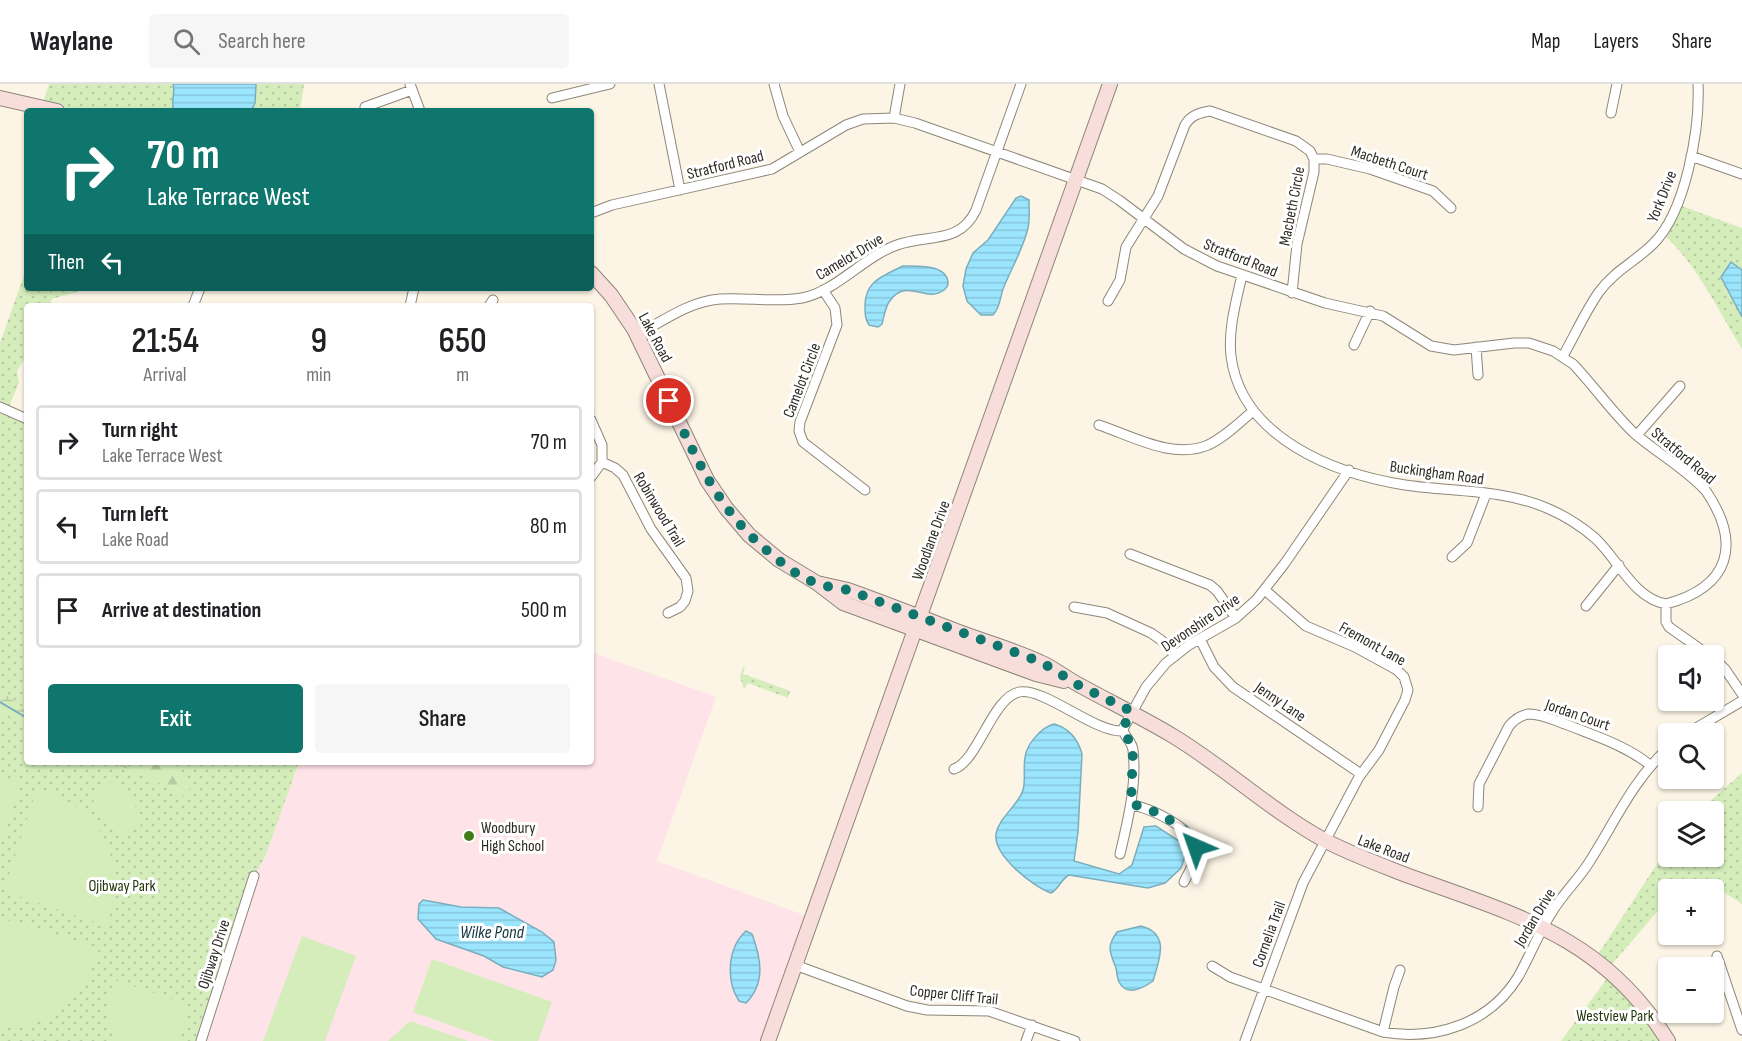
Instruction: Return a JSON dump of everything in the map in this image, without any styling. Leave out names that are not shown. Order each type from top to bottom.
[{"type":"street","points":[[552,98],[610,84]]},
{"type":"street","points":[[659,84],[680,190]]},
{"type":"street","points":[[774,84],[783,116],[800,152]]},
{"type":"street","points":[[894,117],[900,84]]},
{"type":"street","name":"Camelot Drive","points":[[637,335],[702,301],[722,298],[802,298],[823,290],[890,247],[951,234],[966,225],[976,210],[1021,84]]},
{"type":"street","name":"Woodlane Drive","points":[[768,1041],[1110,84]]},
{"type":"street","points":[[1611,113],[1617,84]]},
{"type":"street","name":"York Drive","points":[[1563,356],[1599,292],[1616,274],[1654,243],[1664,231],[1676,204],[1691,156],[1698,113],[1698,84]]},
{"type":"street","points":[[365,107],[411,87],[419,108]]},
{"type":"street","points":[[0,98],[44,108]]},
{"type":"street","name":"Macbeth Circle","points":[[1108,301],[1120,280],[1126,247],[1158,196],[1185,124],[1197,114],[1210,111],[1296,141],[1310,151],[1314,159],[1314,172],[1297,244],[1293,293]]},
{"type":"street","name":"Stratford Road","points":[[594,212],[612,205],[772,169],[846,125],[863,119],[894,117],[1102,189],[1184,249],[1217,266],[1293,293],[1334,305],[1370,311],[1393,321],[1431,346],[1454,350],[1529,343],[1542,346],[1563,356],[1573,364],[1637,435],[1706,490],[1724,518],[1732,542],[1728,562],[1720,574],[1694,595],[1666,604]]},
{"type":"street","points":[[1691,156],[1742,174]]},
{"type":"street","name":"Macbeth Court","points":[[1314,159],[1345,162],[1433,191],[1450,208]]},
{"type":"street","name":"Buckingham Road","points":[[1242,275],[1233,315],[1232,358],[1240,388],[1253,411],[1278,436],[1317,457],[1349,470],[1406,485],[1532,502],[1563,516],[1594,537],[1646,598],[1666,604]]},
{"type":"street","name":"Lake Road","points":[[594,277],[623,312],[637,335],[707,480],[726,508],[749,535],[790,569],[817,584],[848,590],[918,623],[1041,662],[1080,686],[1131,711],[1197,752],[1282,814],[1326,841],[1370,861],[1521,916],[1544,927],[1569,941],[1611,973],[1647,1011],[1668,1041]]},
{"type":"street","name":"Camelot Circle","points":[[823,290],[835,308],[837,325],[800,422],[800,437],[807,446],[865,490]]},
{"type":"street","points":[[1354,345],[1370,311]]},
{"type":"street","points":[[1476,347],[1478,375]]},
{"type":"street","points":[[1637,435],[1680,386]]},
{"type":"street","points":[[0,407],[24,418]]},
{"type":"street","points":[[1099,424],[1164,448],[1187,450],[1209,444],[1253,411]]},
{"type":"street","points":[[594,427],[602,445],[602,462],[594,473]]},
{"type":"street","name":"Robinwood Trail","points":[[602,462],[623,475],[656,536],[686,578],[688,588],[685,601],[680,607],[668,613]]},
{"type":"street","name":"Devonshire Drive","points":[[1123,731],[1131,711],[1152,678],[1175,655],[1236,618],[1265,590],[1349,470]]},
{"type":"street","points":[[1452,557],[1467,543],[1486,494]]},
{"type":"street","points":[[1130,554],[1210,585],[1236,618]]},
{"type":"street","points":[[1586,606],[1619,565]]},
{"type":"street","name":"Fremont Lane","points":[[1265,590],[1306,626],[1359,649],[1394,668],[1404,677],[1407,688],[1406,698],[1377,753],[1361,774],[1326,841]]},
{"type":"street","points":[[1666,604],[1666,622],[1669,627],[1694,645]]},
{"type":"street","points":[[1074,607],[1105,612],[1148,632],[1161,640],[1175,655]]},
{"type":"street","name":"Jenny Lane","points":[[1200,639],[1214,667],[1233,687],[1361,774]]},
{"type":"street","points":[[1724,668],[1742,694]]},
{"type":"street","points":[[954,769],[968,759],[994,716],[1011,697],[1019,692],[1040,697],[1107,729],[1123,731],[1133,749],[1131,804],[1120,854]]},
{"type":"street","points":[[1705,723],[1742,701]]},
{"type":"street","name":"Jordan Court","points":[[1478,807],[1479,784],[1509,726],[1525,715],[1543,716],[1611,741],[1650,765]]},
{"type":"street","name":"Jordan Drive","points":[[1212,966],[1228,976],[1383,1032],[1430,1035],[1453,1029],[1480,1016],[1513,984],[1557,903],[1587,865],[1631,790],[1658,757]]},
{"type":"street","points":[[1131,804],[1154,811],[1194,841],[1196,854],[1184,882]]},
{"type":"street","name":"Cornelia Trail","points":[[1245,1041],[1298,895],[1326,841]]},
{"type":"street","name":"Ojibway Drive","points":[[201,1041],[254,876]]},
{"type":"street","points":[[1717,956],[1742,1030]]},
{"type":"street","name":"Copper Cliff Trail","points":[[795,965],[907,1006],[929,1010],[986,1010],[1076,1041]]},
{"type":"street","points":[[1383,1032],[1400,970]]},
{"type":"street","points":[[1026,1041],[1032,1025]]},
{"type":"shaded area","name":"Woodbury High School","points":[[594,653],[716,697],[657,861],[812,918],[768,1041],[201,1041],[254,876],[265,857],[298,765],[594,765]]},
{"type":"green space","points":[[49,84],[304,84],[300,108],[42,107]]},
{"type":"green space","points":[[1676,204],[1742,228],[1742,349],[1696,273],[1675,245],[1662,233]]},
{"type":"green space","name":"Ojibway Park","points":[[24,275],[24,291],[80,291],[52,299],[50,303],[24,303],[24,360],[17,371],[19,383],[7,411],[24,418],[24,765],[298,765],[265,857],[254,876],[201,1041],[0,1041],[0,343]]},
{"type":"green space","points":[[743,667],[745,668],[743,674],[790,691],[788,698],[748,683],[744,689],[740,677]]},
{"type":"green space","points":[[0,692],[11,698],[24,710],[24,719],[14,718],[0,713]]},
{"type":"green space","points":[[119,765],[142,770],[151,765],[174,765],[190,789],[180,798],[168,787]]},
{"type":"green space","points":[[1742,773],[1742,904],[1724,892],[1724,879],[1658,879],[1658,911],[1607,970],[1595,959],[1658,862],[1658,867],[1724,867],[1724,801],[1710,801]]},
{"type":"green space","points":[[0,778],[20,783],[0,846]]},
{"type":"green space","points":[[115,779],[146,821],[126,835],[128,839],[124,842],[89,795]]},
{"type":"green space","points":[[37,788],[60,797],[79,809],[94,823],[105,840],[114,879],[107,926],[8,893],[5,887]]},
{"type":"green space","points":[[0,918],[99,948],[93,966],[75,995],[51,1015],[36,1022],[0,1028]]},
{"type":"green space","points":[[302,936],[356,956],[325,1041],[263,1041]]},
{"type":"green space","points":[[432,959],[552,1002],[538,1041],[494,1041],[413,1012]]},
{"type":"green space","name":"Westview Park","points":[[1611,973],[1668,1041],[1561,1041]]},
{"type":"green space","points":[[114,980],[185,1003],[189,1010],[179,1041],[115,1041],[110,1026],[109,1011]]},
{"type":"green space","points":[[410,1021],[468,1041],[388,1041]]},
{"type":"water","points":[[173,84],[256,84],[252,108],[174,108]]},
{"type":"water","points":[[1021,196],[1029,200],[1026,236],[1003,289],[997,309],[993,315],[981,315],[967,301],[963,286],[966,269],[973,253],[988,240],[1016,198]]},
{"type":"water","points":[[1731,262],[1742,270],[1742,317],[1721,277]]},
{"type":"water","points":[[903,266],[936,269],[946,276],[948,285],[944,290],[930,294],[902,291],[889,302],[882,324],[878,327],[869,325],[865,311],[868,291],[876,280]]},
{"type":"water","points":[[1054,724],[1064,728],[1072,735],[1082,754],[1078,832],[1074,861],[1119,874],[1132,865],[1144,827],[1156,826],[1179,841],[1185,849],[1181,868],[1165,883],[1148,888],[1069,875],[1051,893],[1034,884],[1007,860],[997,842],[998,828],[1021,796],[1024,762],[1028,747],[1040,732]]},
{"type":"water","name":"Wilke Pond","points":[[423,900],[461,907],[499,908],[542,932],[554,942],[556,960],[553,970],[542,977],[503,967],[484,956],[436,939],[418,919],[419,904]]},
{"type":"water","points":[[1141,926],[1150,930],[1160,941],[1160,956],[1153,981],[1131,990],[1122,987],[1119,982],[1110,946],[1117,932]]},
{"type":"water","points":[[746,931],[752,934],[758,952],[760,970],[757,987],[746,1003],[739,1001],[730,975],[735,946]]},
{"type":"waterway","points":[[0,702],[24,716]]},
{"type":"place","name":"Woodbury High School","points":[[469,836]]},
{"type":"route","points":[[669,401],[715,493],[749,535],[790,569],[817,584],[848,590],[1041,662],[1080,686],[1131,711],[1123,729],[1133,749],[1131,804],[1157,812],[1190,836],[1196,847]]}]
